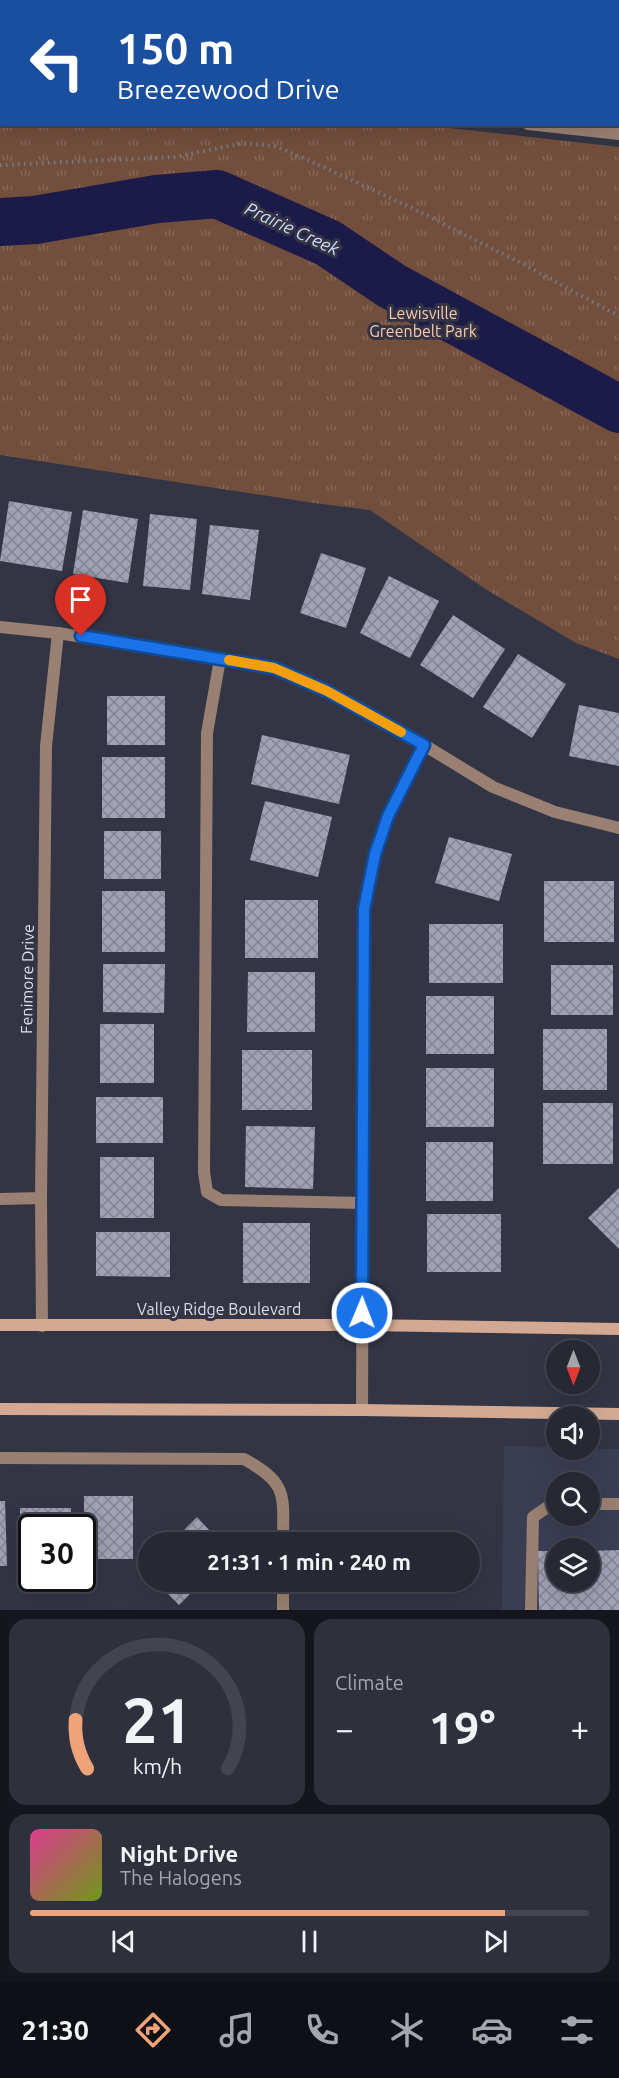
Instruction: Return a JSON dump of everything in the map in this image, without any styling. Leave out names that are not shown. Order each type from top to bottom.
[{"type":"main road","name":"Valley Ridge Boulevard","points":[[0,1325],[362,1325],[619,1329]]},
{"type":"main road","points":[[0,1409],[362,1410],[619,1414]]},
{"type":"street","points":[[546,126],[619,134]]},
{"type":"street","points":[[0,627],[58,633],[274,668],[327,691],[494,787],[555,812],[619,828]]},
{"type":"street","name":"Fenimore Drive","points":[[42,1326],[41,1198],[46,746],[58,633]]},
{"type":"street","points":[[220,659],[207,733],[204,1172],[207,1192],[221,1200],[364,1203]]},
{"type":"street","points":[[362,1410],[364,909],[375,854],[388,816],[424,745]]},
{"type":"street","points":[[0,1198],[41,1198]]},
{"type":"street","points":[[0,1458],[244,1459],[265,1470],[277,1484],[284,1499],[284,1532]]},
{"type":"street","points":[[600,1504],[619,1504]]},
{"type":"street","points":[[531,1610],[533,1517],[546,1508]]},
{"type":"street","points":[[284,1592],[284,1610]]},
{"type":"path","points":[[0,165],[175,157],[244,143],[274,146],[308,159],[412,208],[619,316]]},
{"type":"shaded area","points":[[504,1446],[546,1447],[546,1460],[600,1460],[600,1449],[619,1449],[619,1610],[502,1610]]},
{"type":"green space","name":"Lewisville Greenbelt Park","points":[[0,126],[432,126],[619,147],[619,659],[576,643],[487,590],[370,510],[0,455]]},
{"type":"building","points":[[9,501],[72,512],[62,571],[0,561]]},
{"type":"building","points":[[83,510],[138,519],[128,583],[73,574]]},
{"type":"building","points":[[150,514],[197,519],[190,590],[143,586]]},
{"type":"building","points":[[210,525],[259,530],[250,600],[202,594]]},
{"type":"building","points":[[321,553],[366,568],[346,628],[300,613]]},
{"type":"building","points":[[389,576],[439,601],[410,658],[360,633]]},
{"type":"building","points":[[453,615],[505,649],[473,698],[420,665]]},
{"type":"building","points":[[518,654],[566,684],[532,738],[483,707]]},
{"type":"building","points":[[107,696],[165,696],[165,745],[107,745]]},
{"type":"building","points":[[579,705],[619,713],[619,766],[569,756]]},
{"type":"building","points":[[262,735],[350,755],[339,804],[251,784]]},
{"type":"building","points":[[102,757],[165,757],[165,818],[102,818]]},
{"type":"building","points":[[265,801],[332,817],[318,877],[250,860]]},
{"type":"building","points":[[104,831],[161,831],[161,879],[104,879]]},
{"type":"building","points":[[449,837],[512,854],[499,901],[435,883]]},
{"type":"building","points":[[544,881],[614,881],[614,942],[544,942]]},
{"type":"building","points":[[102,891],[165,891],[165,952],[102,952]]},
{"type":"building","points":[[245,900],[318,900],[318,958],[245,958]]},
{"type":"building","points":[[429,924],[503,924],[503,983],[429,983]]},
{"type":"building","points":[[103,964],[165,964],[164,1013],[103,1012]]},
{"type":"building","points":[[551,965],[613,965],[613,1015],[551,1015]]},
{"type":"building","points":[[248,972],[315,972],[315,1032],[247,1032]]},
{"type":"building","points":[[426,996],[494,996],[494,1054],[426,1054]]},
{"type":"building","points":[[100,1024],[154,1024],[154,1083],[100,1083]]},
{"type":"building","points":[[543,1029],[607,1029],[607,1090],[543,1090]]},
{"type":"building","points":[[242,1050],[312,1050],[312,1110],[242,1110]]},
{"type":"building","points":[[426,1068],[494,1068],[494,1127],[426,1127]]},
{"type":"building","points":[[96,1097],[163,1097],[163,1143],[96,1143]]},
{"type":"building","points":[[543,1103],[613,1103],[613,1164],[543,1164]]},
{"type":"building","points":[[246,1126],[315,1127],[313,1189],[245,1187]]},
{"type":"building","points":[[426,1142],[493,1142],[493,1201],[426,1201]]},
{"type":"building","points":[[100,1157],[154,1157],[154,1218],[100,1218]]},
{"type":"building","points":[[619,1188],[619,1249],[588,1218]]},
{"type":"building","points":[[427,1214],[501,1214],[501,1272],[427,1272]]},
{"type":"building","points":[[243,1223],[310,1223],[310,1283],[243,1283]]},
{"type":"building","points":[[96,1232],[170,1232],[170,1277],[96,1276]]},
{"type":"building","points":[[84,1496],[133,1496],[133,1559],[96,1559],[96,1514],[84,1514]]},
{"type":"building","points":[[0,1501],[5,1501],[7,1566],[0,1566]]},
{"type":"building","points":[[20,1508],[71,1508],[71,1514],[20,1514]]},
{"type":"building","points":[[197,1517],[211,1532],[182,1532]]},
{"type":"building","points":[[619,1550],[619,1610],[539,1610],[538,1551],[546,1551],[546,1592],[600,1592],[600,1551]]},
{"type":"building","points":[[166,1592],[192,1592],[179,1605]]},
{"type":"waterway","name":"Prairie Creek","points":[[0,222],[35,220],[157,199],[217,194],[328,243],[392,286],[619,409]]},
{"type":"slow traffic","points":[[229,660],[274,668],[327,691],[401,732]]},
{"type":"route","points":[[81,636],[274,668],[327,691],[424,745],[388,816],[375,854],[364,909],[362,1313]]}]
